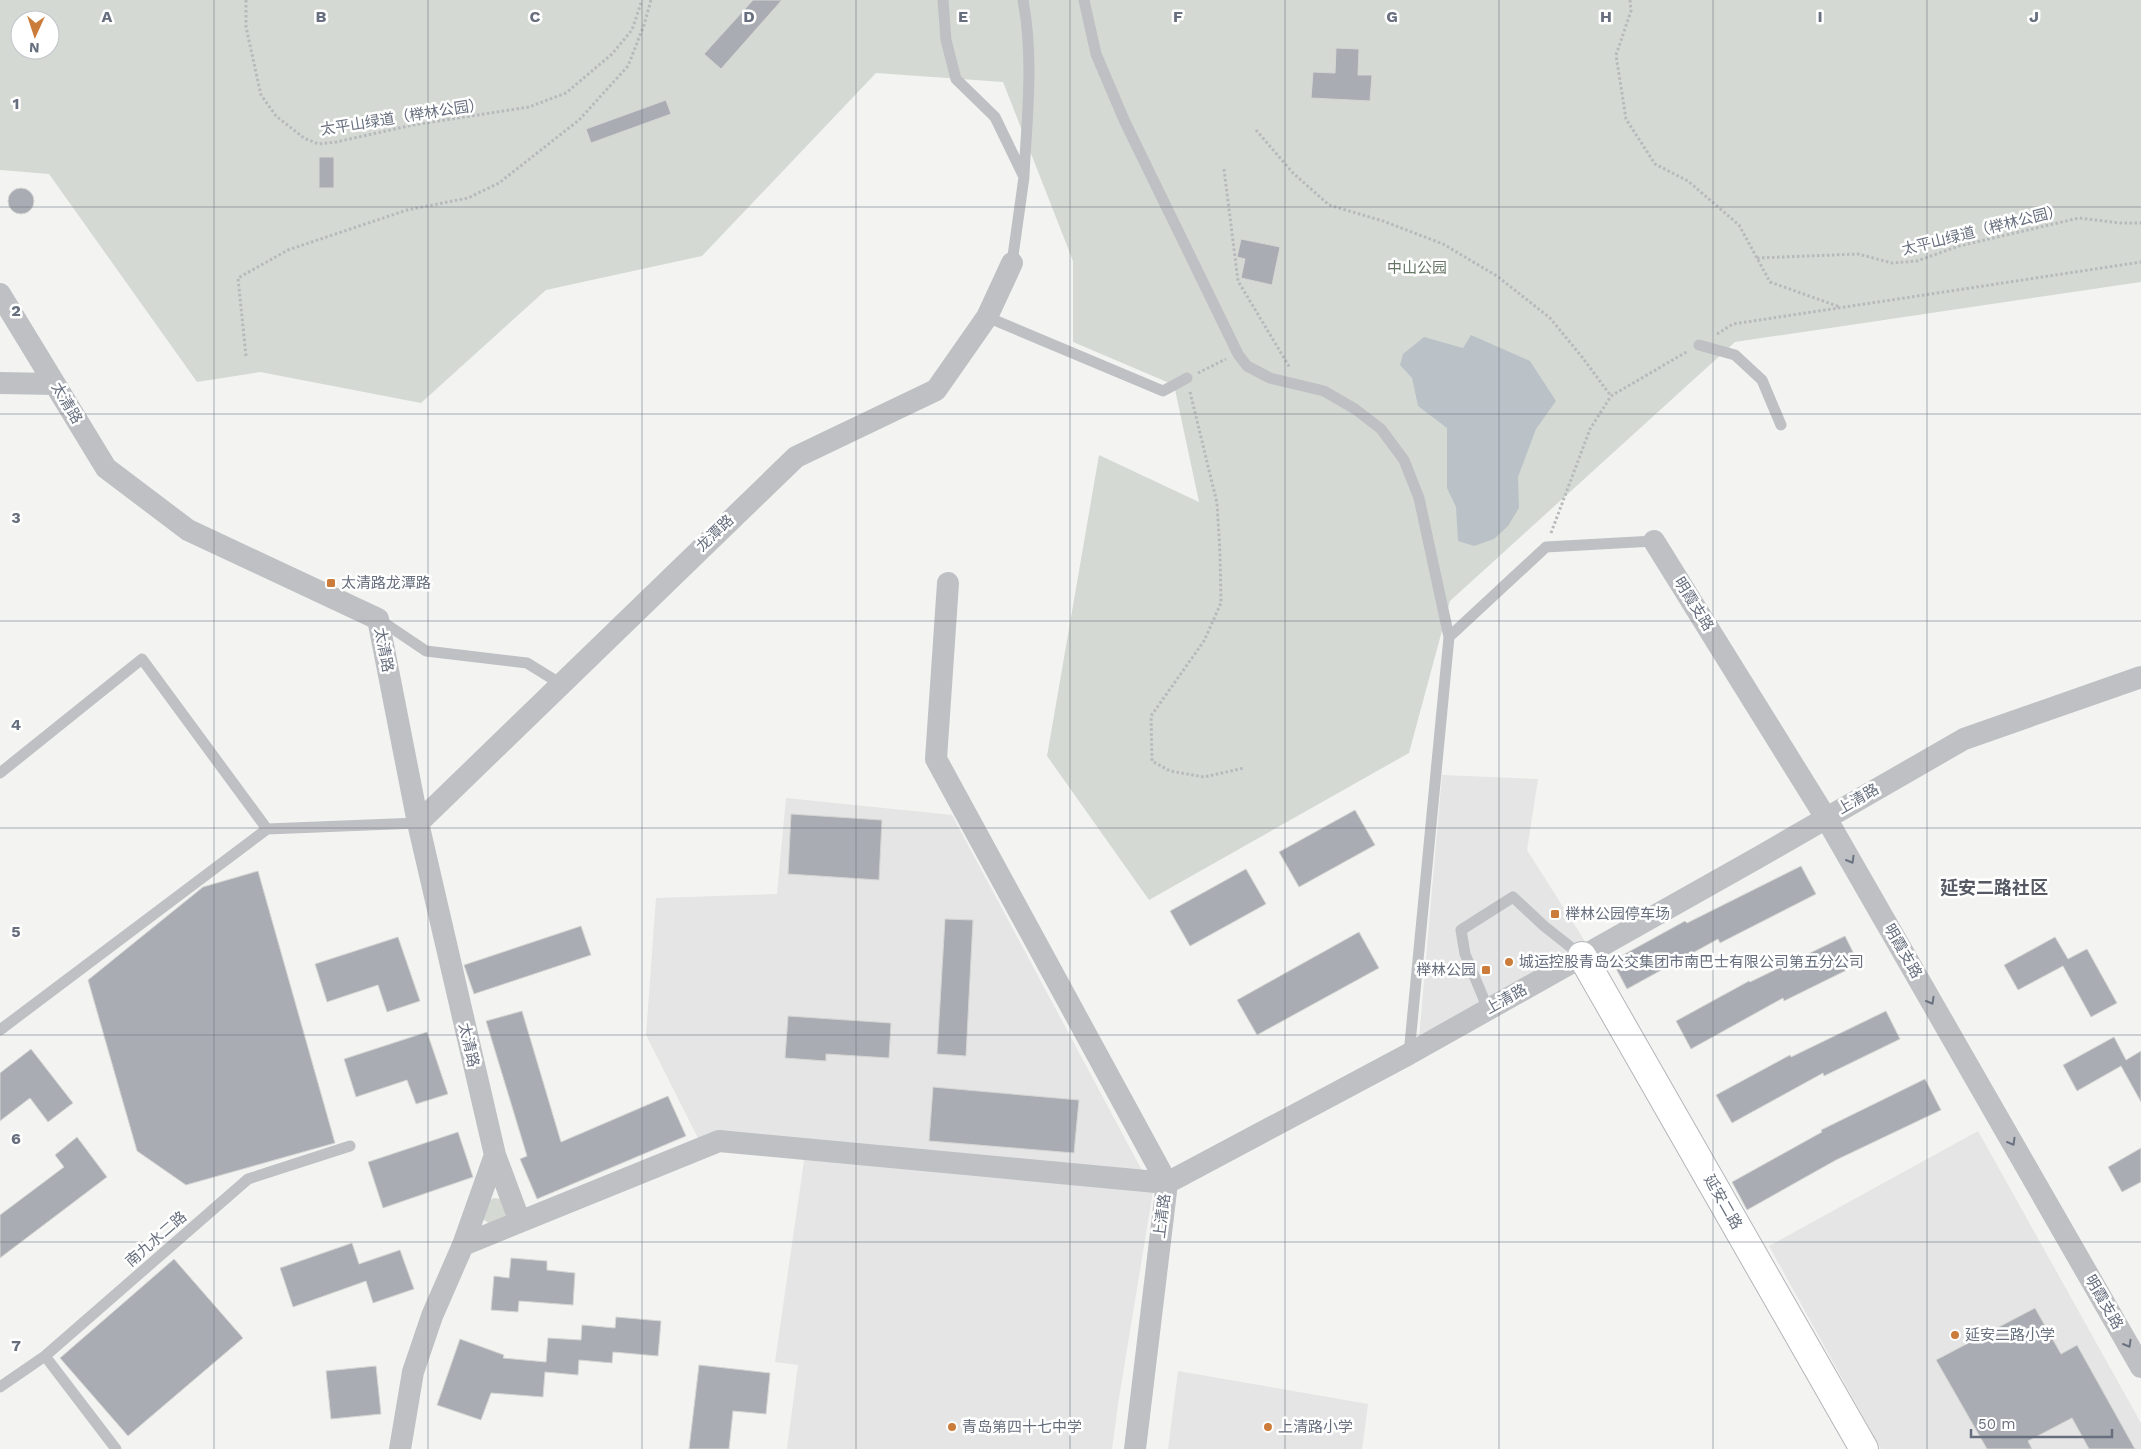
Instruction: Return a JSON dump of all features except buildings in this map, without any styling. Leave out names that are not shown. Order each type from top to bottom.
[{"type":"street","name":"龙潭路","points":[[418,823],[796,457],[936,390],[987,317],[1012,263]]},
{"type":"street","name":"太清路","points":[[0,294],[106,468],[188,530],[378,619],[418,823],[495,1155],[520,1222]]},
{"type":"street","points":[[0,383],[55,384]]},
{"type":"street","name":"明霞支路","points":[[1654,541],[1826,818],[2141,1367]]},
{"type":"street","points":[[948,583],[936,759],[1166,1183]]},
{"type":"street","name":"上清路","points":[[1135,1449],[1166,1183],[1409,1054],[1964,739],[2141,677]]},
{"type":"street","name":"延安二路","points":[[1582,956],[1864,1449]]},
{"type":"street","points":[[463,1245],[719,1141],[1166,1183]]},
{"type":"street","points":[[400,1449],[413,1372],[432,1316],[463,1245],[495,1155]]},
{"type":"lane","points":[[943,0],[946,40],[956,79],[995,117],[1024,177]]},
{"type":"lane","points":[[1012,263],[1024,177],[1030,78],[1029,30],[1023,0]]},
{"type":"lane","points":[[1084,0],[1096,54],[1125,122],[1238,354],[1247,366],[1270,378],[1324,391],[1355,409],[1381,429],[1404,460],[1419,498],[1449,637],[1409,1054]]},
{"type":"lane","points":[[987,317],[1163,391],[1187,378]]},
{"type":"lane","points":[[1699,345],[1735,356],[1762,380],[1782,425]]},
{"type":"lane","points":[[1449,637],[1546,547],[1654,541]]},
{"type":"lane","points":[[378,619],[426,651],[528,663],[561,684]]},
{"type":"lane","points":[[0,773],[142,658],[266,829]]},
{"type":"lane","points":[[0,1030],[266,829],[418,823]]},
{"type":"lane","points":[[1488,1008],[1465,954],[1461,930],[1513,897],[1544,926],[1582,956]]},
{"type":"lane","name":"南九水二路","points":[[0,1387],[44,1356],[248,1178],[350,1146]]},
{"type":"lane","points":[[44,1356],[116,1449]]},
{"type":"path","name":"太平山绿道（榉林公园）","points":[[246,0],[246,27],[261,94],[276,116],[304,138],[318,144],[336,142],[413,125],[529,107],[566,93],[612,54],[632,30],[642,0]]},
{"type":"path","points":[[246,356],[238,278],[288,250],[407,210],[468,198],[499,183],[579,120],[628,66],[644,25],[651,0]]},
{"type":"path","points":[[1630,0],[1630,11],[1616,55],[1626,119],[1655,164],[1688,181],[1739,225],[1770,282],[1843,308]]},
{"type":"path","points":[[1256,130],[1293,173],[1328,205],[1383,221],[1443,244],[1497,276],[1550,318],[1611,396]]},
{"type":"path","points":[[1224,169],[1238,282],[1301,385]]},
{"type":"path","name":"太平山绿道（榉林公园）","points":[[1758,258],[1858,254],[1892,264],[1917,261],[1959,246],[2078,218],[2120,223],[2141,222]]},
{"type":"path","points":[[1546,547],[1590,429],[1611,396],[1733,324],[2141,262]]},
{"type":"path","points":[[1238,354],[1187,378],[1217,503],[1221,603],[1204,641],[1151,716],[1152,761],[1170,771],[1204,777],[1244,768]]},
{"type":"shaded area","points":[[1471,335],[1530,361],[1556,401],[1536,429],[1518,477],[1519,508],[1508,526],[1494,539],[1474,546],[1458,541],[1456,507],[1447,488],[1447,428],[1418,406],[1412,378],[1400,365],[1403,354],[1424,337],[1463,348]]},
{"type":"shaded area","name":"榉林公园停车场","points":[[1442,775],[1538,779],[1527,850],[1586,943],[1419,1039]]},
{"type":"shaded area","points":[[786,798],[952,815],[1153,1191],[1112,1449],[787,1449],[798,1365],[775,1362],[805,1154],[702,1146],[646,1035],[656,898],[777,894]]},
{"type":"shaded area","name":"延安二路小学","points":[[1978,1131],[2141,1423],[2141,1449],[1881,1449],[1769,1246]]},
{"type":"shaded area","name":"上清路小学","points":[[1178,1371],[1368,1404],[1362,1449],[1168,1449]]},
{"type":"green space","name":"中山公园","points":[[0,0],[2141,0],[2141,282],[1735,342],[1450,601],[1409,753],[1149,900],[1047,756],[1099,455],[1199,502],[1174,385],[1073,342],[1073,261],[1003,82],[876,73],[702,256],[546,290],[421,403],[260,372],[197,382],[49,174],[0,170]]},
{"type":"green space","points":[[494,1198],[501,1199],[508,1217],[490,1224],[484,1220],[482,1213],[488,1201]]},
{"type":"place","name":"太清路龙潭路","points":[[331,583]]},
{"type":"place","name":"榉林公园停车场","points":[[1555,914]]},
{"type":"place","name":"城运控股青岛公交集团市南巴士有限公司第五分公司","points":[[1509,962]]},
{"type":"place","name":"榉林公园","points":[[1486,970]]},
{"type":"place","name":"延安二路小学","points":[[1955,1335]]},
{"type":"place","name":"青岛第四十七中学","points":[[952,1427]]},
{"type":"place","name":"上清路小学","points":[[1268,1427]]},
{"type":"district","name":"延安二路社区","points":[[1994,887]]}]
